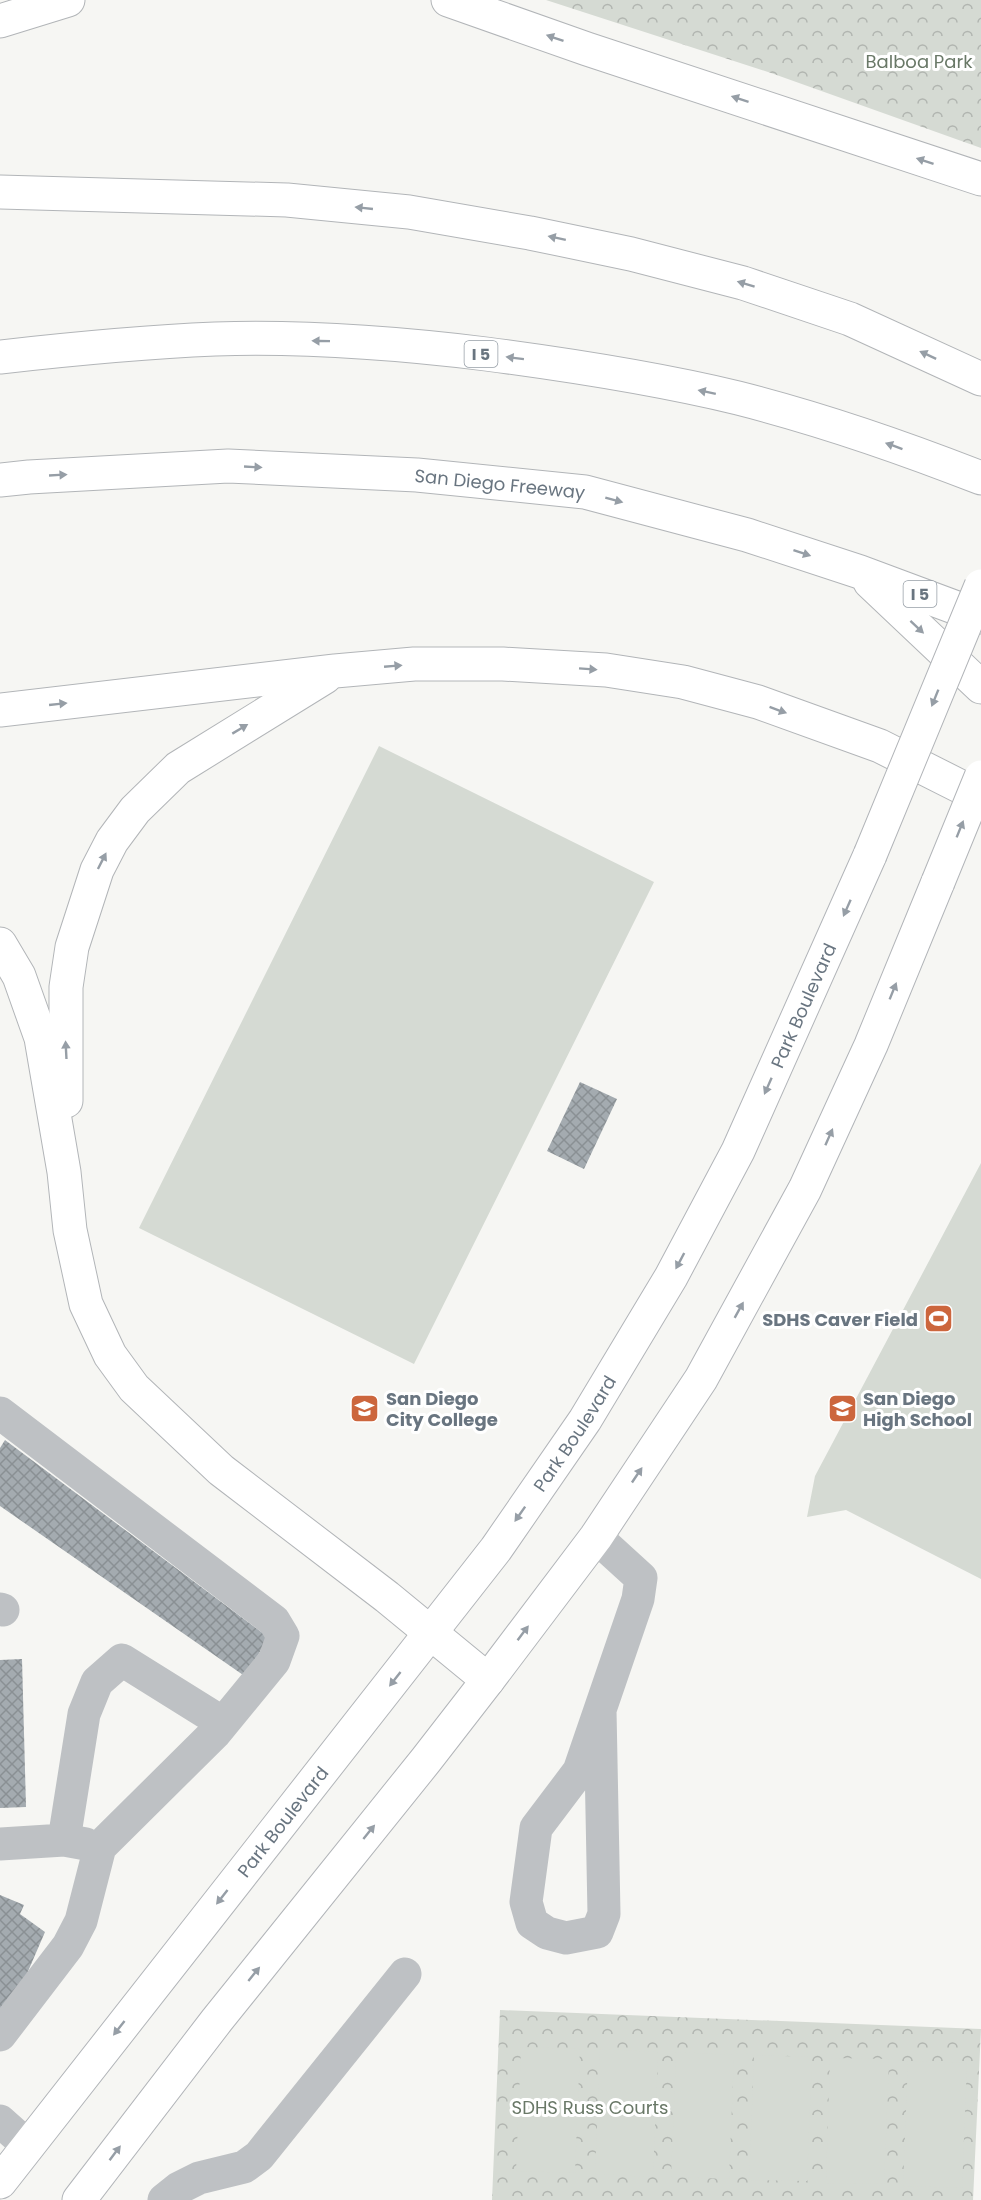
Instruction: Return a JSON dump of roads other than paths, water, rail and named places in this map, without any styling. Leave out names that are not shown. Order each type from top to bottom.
[{"type":"main road","points":[[0,21],[68,0]]},
{"type":"main road","points":[[448,0],[587,49],[981,179]]},
{"type":"main road","points":[[0,192],[287,200],[409,212],[530,233],[631,254],[743,283],[850,319],[981,379]]},
{"type":"main road","name":"I 5","points":[[0,357],[80,348],[216,339],[363,342],[528,360],[636,377],[738,399],[848,430],[981,478]]},
{"type":"main road","name":"San Diego Freeway","points":[[0,480],[228,466],[417,475],[585,492],[747,535],[860,572],[981,617]]},
{"type":"main road","points":[[860,572],[981,687]]},
{"type":"main road","name":"Park Boulevard","points":[[0,2182],[154,1982],[431,1633],[495,1549],[585,1420],[671,1277],[738,1151],[870,855],[981,586]]},
{"type":"main road","points":[[0,710],[335,670],[414,664],[503,664],[606,670],[683,682],[758,702],[880,746],[981,796]]},
{"type":"main road","points":[[64,1172],[67,1068],[66,987],[72,947],[87,897],[97,870],[112,841],[135,810],[178,768],[335,670]]},
{"type":"main road","points":[[80,2200],[217,2020],[488,1680],[596,1537],[701,1379],[805,1189],[871,1045],[981,777]]},
{"type":"main road","points":[[0,944],[19,976],[40,1038],[64,1172],[70,1230],[86,1304],[110,1355],[134,1388],[221,1470],[488,1680]]},
{"type":"lane","points":[[0,1413],[274,1621],[283,1636],[274,1661],[224,1723],[100,1847],[81,1920],[68,1946],[0,2035]]},
{"type":"lane","points":[[596,1537],[641,1578],[638,1599],[579,1771],[536,1828],[526,1902],[532,1923],[547,1933],[566,1938],[597,1932],[604,1914],[600,1710]]},
{"type":"lane","points":[[64,1840],[84,1714],[97,1682],[122,1660],[224,1723]]},
{"type":"lane","points":[[0,1845],[64,1840],[100,1847]]},
{"type":"lane","points":[[164,2200],[179,2188],[199,2178],[244,2167],[259,2156],[405,1974]]},
{"type":"lane","points":[[0,2121],[28,2146]]},
{"type":"place","name":"SDHS Caver Field","points":[[939,1319]]},
{"type":"place","name":"San Diego City College","points":[[365,1408]]},
{"type":"place","name":"San Diego High School","points":[[842,1408]]},
{"type":"park label","name":"Balboa Park","points":[[919,61]]},
{"type":"park label","name":"SDHS Russ Courts","points":[[590,2107]]}]
